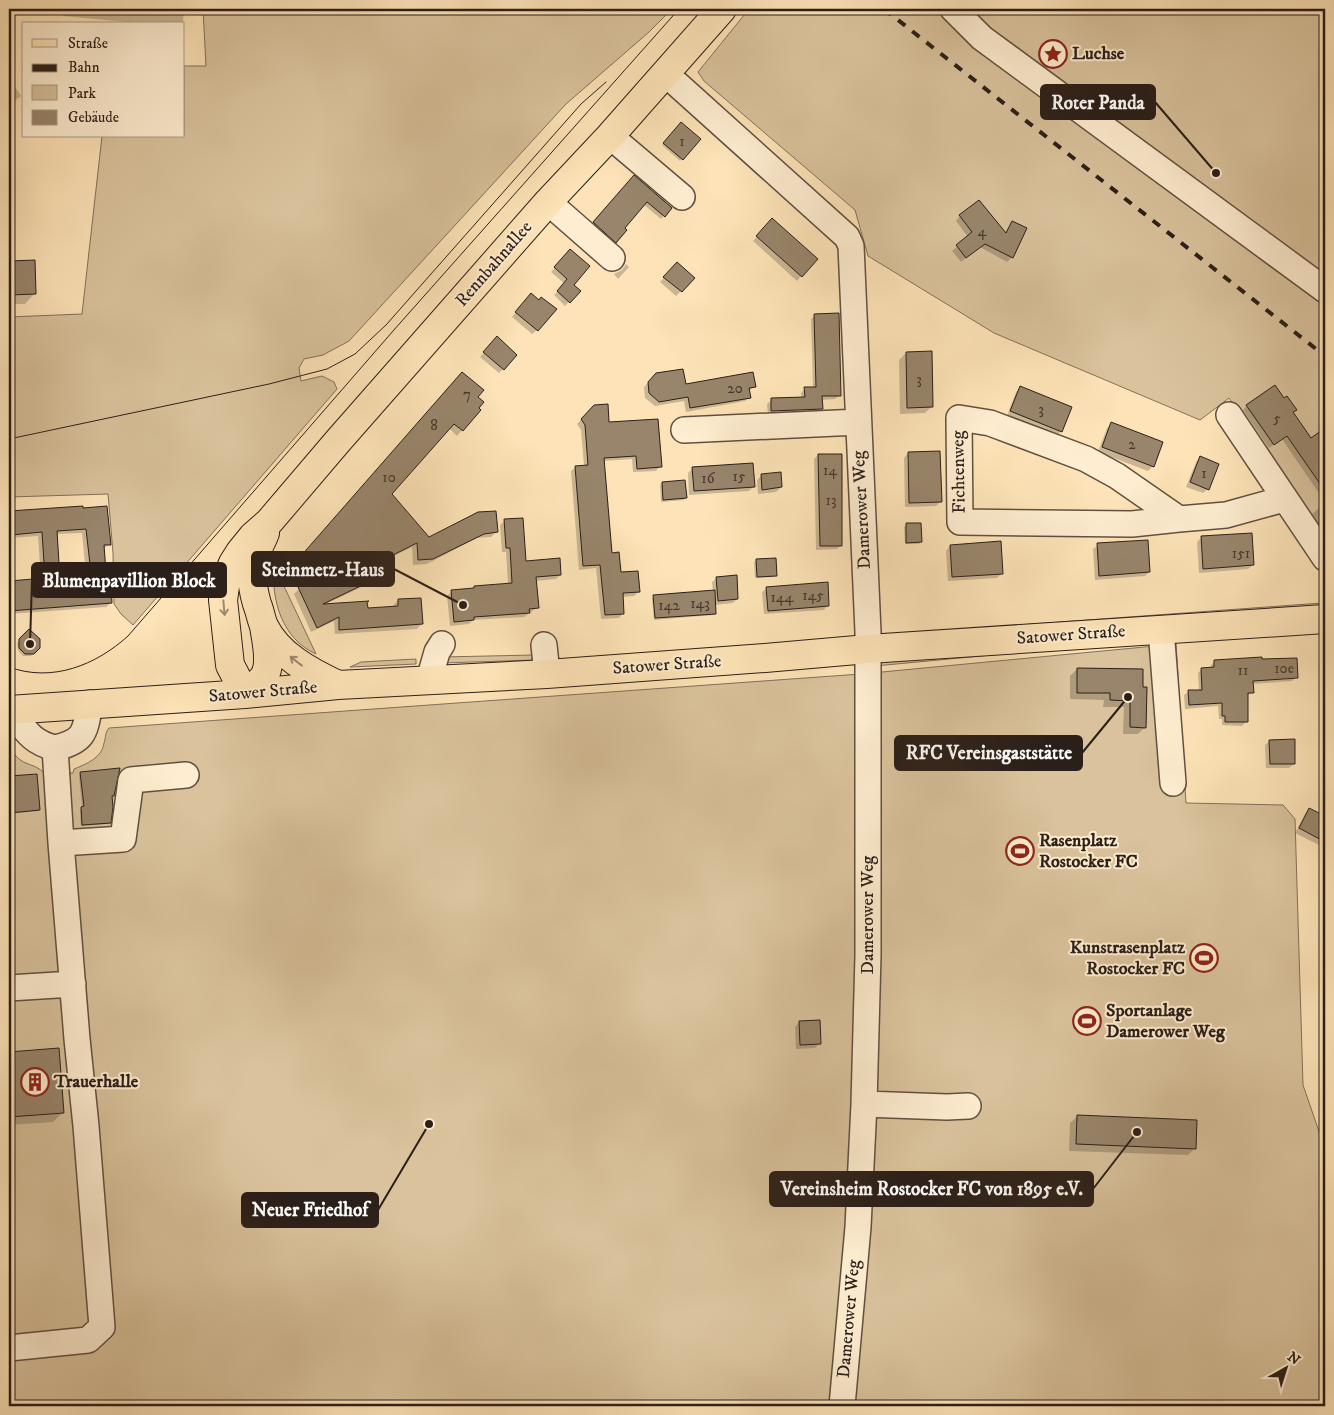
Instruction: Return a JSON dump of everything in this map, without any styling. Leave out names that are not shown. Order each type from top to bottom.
[{"type":"main road","name":"Rennbahnallee","points":[[269,522],[254,558],[252,575],[255,597],[264,626],[268,666],[262,679],[244,694],[230,665],[223,600],[226,580],[240,552],[253,536],[269,522],[548,202],[610,136],[722,9]]},
{"type":"main road","name":"Satower Straße","points":[[9,710],[244,694],[338,685],[547,674],[868,649],[1325,619]]},
{"type":"main road","name":"Rennbahnallee","points":[[264,626],[278,646],[296,661],[316,675],[338,685]]},
{"type":"street","points":[[953,9],[982,38],[1325,290]]},
{"type":"street","name":"Damerower Weg","points":[[678,84],[847,237],[851,246],[868,649],[868,955],[858,1227],[842,1406]]},
{"type":"street","points":[[610,136],[682,197]]},
{"type":"street","points":[[548,202],[612,258]]},
{"type":"street","points":[[1229,415],[1325,558]]},
{"type":"street","name":"Fichtenweg","points":[[1179,519],[1117,476],[1086,459],[990,423],[958,418],[960,522],[1132,524],[1226,515],[1284,499]]},
{"type":"street","points":[[684,430],[858,422]]},
{"type":"street","points":[[1161,629],[1173,783]]},
{"type":"street","points":[[429,680],[442,644]]},
{"type":"street","points":[[544,645],[547,674]]},
{"type":"street","points":[[9,710],[27,733],[36,741],[56,748],[67,746],[79,740],[85,729],[90,703]]},
{"type":"street","points":[[9,1348],[88,1340],[102,1327],[61,843],[56,748]]},
{"type":"street","points":[[61,843],[123,839],[131,780],[186,775]]},
{"type":"street","points":[[9,988],[73,984]]},
{"type":"street","points":[[864,1104],[968,1106]]},
{"type":"green space","points":[[203,9],[672,9],[649,32],[566,104],[349,341],[323,355],[304,359],[299,368],[301,381],[322,376],[334,382],[337,389],[133,625],[121,614],[114,604],[113,553],[108,494],[9,497],[9,317],[82,314],[102,138],[185,138],[185,66],[206,66]]},
{"type":"green space","points":[[749,9],[1325,9],[1325,538],[1229,398],[1200,420],[994,333],[868,256],[855,210],[704,81],[698,72]]},
{"type":"green space","points":[[274,565],[316,654],[295,639],[281,617],[275,592]]},
{"type":"green space","points":[[1322,603],[1314,608],[880,635]]},
{"type":"green space","points":[[1151,640],[875,666],[874,661]]},
{"type":"green space","points":[[1176,644],[1186,803],[1283,805],[1295,819],[1303,1085],[1325,1149],[1325,1406],[9,1406],[9,743],[21,761],[36,767],[45,774],[73,773],[74,769],[93,760],[100,753],[109,728],[861,674]]},
{"type":"green space","points":[[534,655],[535,660],[442,663],[442,657]]},
{"type":"green space","points":[[416,659],[416,664],[350,667],[361,662]]},
{"type":"building","points":[[681,122],[701,139],[683,160],[663,143]]},
{"type":"building","points":[[634,175],[672,208],[665,217],[647,202],[625,228],[627,230],[616,243],[593,222]]},
{"type":"building","points":[[979,200],[1006,233],[1012,221],[1027,228],[1013,258],[985,244],[966,258],[956,245],[972,232],[959,215]]},
{"type":"building","points":[[772,218],[818,259],[802,277],[756,236]]},
{"type":"building","points":[[570,249],[590,266],[574,285],[581,291],[570,303],[557,291],[567,279],[554,267]]},
{"type":"building","points":[[35,260],[36,294],[9,295],[9,261]]},
{"type":"building","points":[[677,262],[695,278],[682,292],[663,277]]},
{"type":"building","points":[[531,293],[539,300],[541,297],[557,309],[538,331],[515,312]]},
{"type":"building","points":[[839,313],[841,396],[822,396],[823,409],[771,411],[771,398],[805,397],[804,387],[816,387],[814,314]]},
{"type":"building","points":[[497,336],[517,355],[504,370],[483,352]]},
{"type":"building","points":[[932,351],[933,407],[907,408],[906,352]]},
{"type":"building","points":[[683,369],[686,384],[753,372],[756,387],[749,388],[751,398],[690,408],[688,397],[659,402],[649,393],[648,382],[656,373]]},
{"type":"building","points":[[462,372],[484,390],[478,397],[484,402],[479,408],[481,410],[463,431],[454,424],[392,494],[429,537],[478,512],[496,511],[498,532],[484,534],[433,559],[418,560],[417,543],[367,568],[373,580],[323,604],[369,601],[367,602],[368,608],[398,606],[398,599],[421,598],[423,624],[339,630],[339,617],[317,628],[298,587],[323,577],[300,557]]},
{"type":"building","points":[[1275,385],[1284,398],[1287,396],[1297,410],[1293,412],[1311,438],[1325,428],[1325,491],[1287,436],[1274,445],[1246,405]]},
{"type":"building","points":[[1020,386],[1072,407],[1062,432],[1010,411]]},
{"type":"building","points":[[608,404],[609,422],[658,419],[662,467],[637,469],[636,456],[604,458],[612,553],[619,552],[621,572],[638,571],[640,592],[623,593],[624,614],[605,615],[600,565],[583,566],[575,466],[588,465],[585,425],[581,419],[594,405]]},
{"type":"building","points":[[1111,422],[1163,442],[1154,467],[1102,447]]},
{"type":"building","points":[[940,451],[942,502],[909,503],[908,452]]},
{"type":"building","points":[[818,454],[842,454],[842,546],[820,546]]},
{"type":"building","points":[[1200,456],[1219,464],[1209,490],[1190,482]]},
{"type":"building","points":[[753,463],[755,487],[694,491],[692,467]]},
{"type":"building","points":[[781,472],[782,487],[762,490],[761,474]]},
{"type":"building","points":[[685,480],[687,498],[663,500],[662,482]]},
{"type":"building","points":[[107,506],[111,545],[104,545],[106,572],[110,571],[112,603],[9,611],[9,581],[45,578],[42,532],[11,535],[9,511]],"holes":[[[86,529],[91,573],[87,573],[88,577],[60,579],[57,531]]]},
{"type":"building","points":[[523,518],[526,561],[560,558],[561,575],[536,577],[539,608],[529,609],[530,613],[474,617],[474,620],[454,622],[451,590],[512,583],[510,548],[506,548],[504,519]]},
{"type":"building","points":[[906,523],[921,523],[922,542],[906,543]]},
{"type":"building","points":[[1252,533],[1254,565],[1203,569],[1201,536]]},
{"type":"building","points":[[1148,540],[1150,572],[1099,576],[1097,543]]},
{"type":"building","points":[[1001,541],[1003,574],[952,577],[950,545]]},
{"type":"building","points":[[776,558],[777,576],[757,577],[756,559]]},
{"type":"building","points":[[737,575],[738,599],[718,601],[716,577]]},
{"type":"building","points":[[828,582],[829,606],[768,611],[766,587]]},
{"type":"building","points":[[715,590],[716,614],[655,618],[653,595]]},
{"type":"building","points":[[29,629],[40,639],[40,648],[34,654],[25,654],[19,648],[19,639]]},
{"type":"building","points":[[1262,657],[1262,659],[1297,658],[1298,678],[1253,681],[1254,693],[1248,693],[1248,722],[1225,722],[1225,716],[1222,716],[1222,703],[1189,705],[1188,690],[1202,690],[1201,668],[1214,667],[1214,660]]},
{"type":"building","points":[[1077,668],[1143,669],[1143,687],[1147,687],[1146,728],[1130,727],[1130,701],[1110,700],[1110,693],[1077,693]]},
{"type":"building","points":[[1295,739],[1295,764],[1270,764],[1269,740]]},
{"type":"building","points":[[120,768],[114,796],[112,796],[111,823],[82,825],[81,807],[84,806],[80,772]]},
{"type":"building","points":[[37,774],[40,810],[9,813],[9,776]]},
{"type":"building","points":[[1309,808],[1325,816],[1325,842],[1299,828]]},
{"type":"building","points":[[820,1020],[821,1044],[800,1045],[799,1021]]},
{"type":"building","name":"Trauerhalle","points":[[59,1048],[64,1113],[9,1117],[9,1052]]},
{"type":"building","points":[[1077,1115],[1197,1120],[1196,1149],[1076,1144]]},
{"type":"tram line","points":[[9,667],[41,673],[73,668],[88,663],[102,655],[128,636],[393,331],[679,9]]},
{"type":"tram line","points":[[9,439],[269,384],[327,369],[355,354],[386,325],[581,104],[606,82]]},
{"type":"railway","points":[[884,9],[1325,356]]},
{"type":"place","name":"Luchse","points":[[1053,54]]},
{"type":"place","name":"Roter Panda","points":[[1216,173]]},
{"type":"place","name":"Steinmetz-Haus","points":[[463,605]]},
{"type":"place","name":"Blumenpavillion Block","points":[[30,644]]},
{"type":"place","name":"RFC Vereinsgaststätte","points":[[1128,697]]},
{"type":"place","name":"Rasenplatz Rostocker FC","points":[[1020,851]]},
{"type":"place","name":"Kunstrasenplatz Rostocker FC","points":[[1204,958]]},
{"type":"place","name":"Sportanlage Damerower Weg","points":[[1087,1021]]},
{"type":"place","name":"Trauerhalle","points":[[35,1082]]},
{"type":"place","name":"Neuer Friedhof","points":[[429,1124]]},
{"type":"place","name":"Vereinsheim Rostocker FC von 1895 e.V.","points":[[1137,1132]]}]
